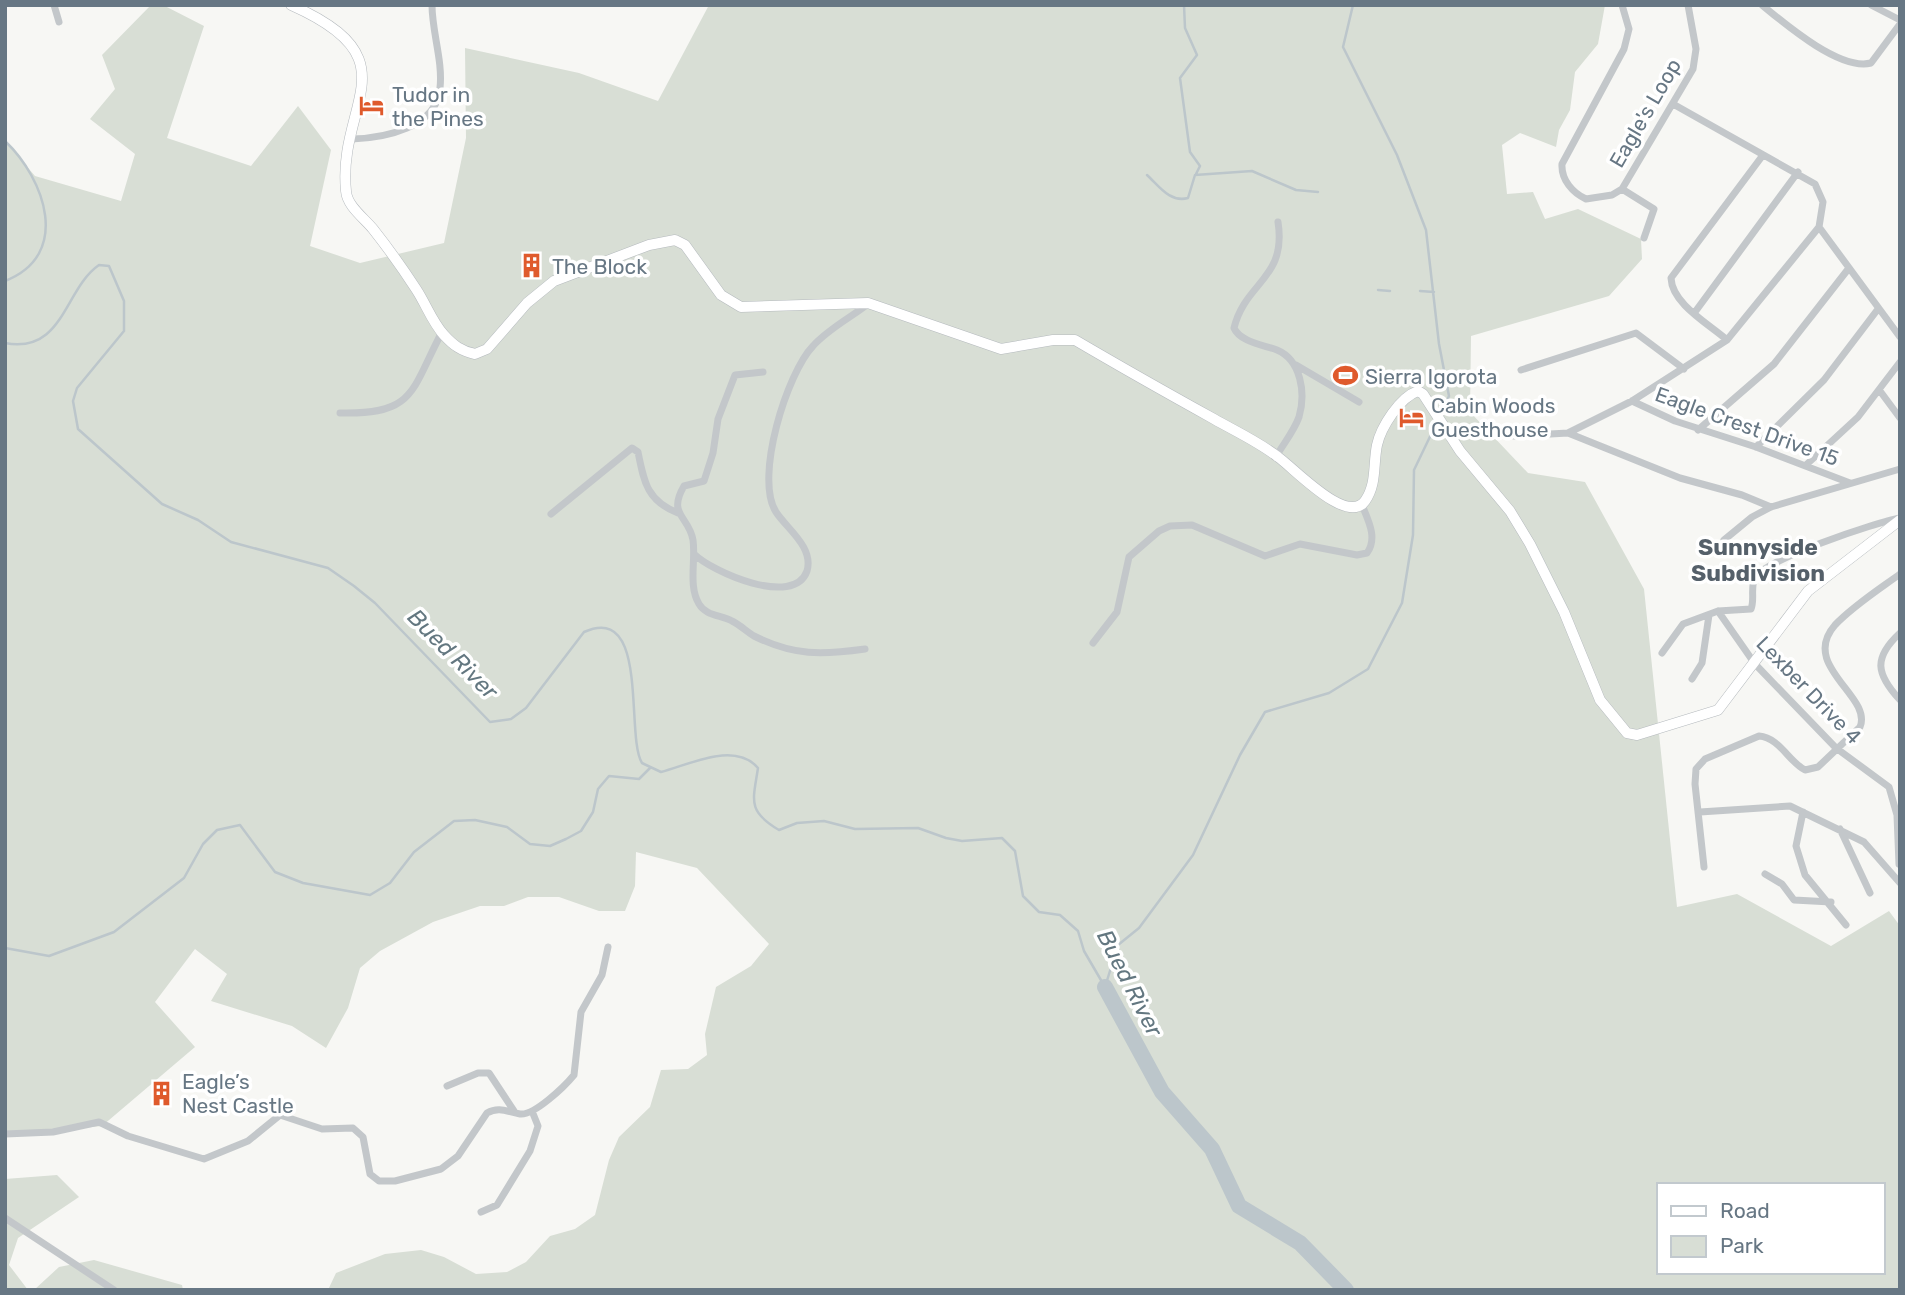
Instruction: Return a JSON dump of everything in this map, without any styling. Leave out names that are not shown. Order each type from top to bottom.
[{"type":"main road","points":[[290,5],[319,18],[337,32],[361,66],[364,83],[346,167],[346,193],[349,202],[374,229],[416,288],[442,332],[457,347],[475,354],[486,349],[527,303],[554,281],[649,245],[675,240],[685,245],[721,295],[741,307],[869,303],[1001,349],[1053,340],[1075,340],[1277,455],[1322,494],[1342,506],[1362,505],[1374,478],[1377,443],[1399,406],[1418,391],[1423,394],[1446,429],[1510,511],[1564,612],[1600,700],[1627,733],[1637,735],[1718,710],[1808,590],[1900,519]]},
{"type":"street","points":[[54,5],[59,22]]},
{"type":"street","points":[[352,139],[374,138],[400,131],[424,117],[433,108],[441,87],[432,5]]},
{"type":"street","name":"Eagle's Loop","points":[[1622,5],[1629,29],[1624,49],[1573,138],[1562,171],[1569,186],[1586,199],[1612,195],[1622,189],[1673,104],[1696,59],[1688,5]]},
{"type":"street","points":[[1762,5],[1795,33],[1856,64],[1871,63],[1900,22],[1871,5]]},
{"type":"street","points":[[1514,436],[1568,433],[1632,401],[1727,340],[1819,227],[1823,202],[1818,187],[1798,172],[1673,104]]},
{"type":"street","points":[[1727,340],[1677,298],[1671,289],[1671,278],[1763,155]]},
{"type":"street","points":[[1695,312],[1798,172]]},
{"type":"street","points":[[1622,189],[1654,209],[1644,238]]},
{"type":"street","points":[[1278,222],[1280,238],[1277,258],[1268,276],[1244,304],[1234,328],[1240,336],[1286,355],[1296,365],[1359,402]]},
{"type":"street","points":[[1819,227],[1900,337]]},
{"type":"street","points":[[1698,429],[1774,364],[1849,268]]},
{"type":"street","points":[[694,554],[706,563],[769,587],[791,587],[801,581],[807,571],[804,549],[775,511],[770,498],[769,482],[779,419],[791,383],[811,347],[869,303]]},
{"type":"street","points":[[1756,447],[1824,380],[1878,309]]},
{"type":"street","points":[[340,413],[368,413],[400,405],[415,390],[442,332]]},
{"type":"street","points":[[1521,370],[1636,333],[1684,369]]},
{"type":"street","points":[[1806,465],[1845,431],[1880,391],[1900,362]]},
{"type":"street","points":[[1277,455],[1299,415],[1301,396],[1296,365]]},
{"type":"street","points":[[678,513],[678,498],[684,486],[704,481],[713,453],[718,419],[735,375],[763,372]]},
{"type":"street","points":[[1880,391],[1900,418]]},
{"type":"street","name":"Eagle Crest Drive 15","points":[[1632,401],[1698,429],[1756,447],[1850,483]]},
{"type":"street","points":[[1568,433],[1681,478],[1742,495],[1771,507]]},
{"type":"street","points":[[551,514],[632,448],[638,452],[645,489],[658,503],[678,513],[690,530],[695,592],[704,610],[730,619],[761,639],[796,651],[813,655],[865,649]]},
{"type":"street","points":[[1724,540],[1752,517],[1771,507],[1900,469]]},
{"type":"street","points":[[1093,643],[1117,612],[1129,557],[1159,531],[1181,524],[1203,527],[1265,556],[1300,544],[1357,555],[1367,553],[1372,537],[1362,505]]},
{"type":"street","points":[[1662,653],[1684,624],[1718,611],[1751,609],[1754,580],[1765,569],[1837,536],[1900,519]]},
{"type":"street","points":[[1704,867],[1696,769],[1705,759],[1742,742],[1768,737],[1796,765],[1813,770],[1860,727],[1863,720],[1858,704],[1836,680],[1831,669],[1827,650],[1831,632],[1861,603],[1900,575]]},
{"type":"street","name":"Lexber Drive 4","points":[[1718,611],[1755,664],[1836,748],[1889,788],[1897,815],[1900,864]]},
{"type":"street","points":[[1692,679],[1702,663],[1709,615]]},
{"type":"street","points":[[1900,633],[1887,645],[1880,666],[1880,674],[1900,700]]},
{"type":"street","points":[[1700,813],[1778,804],[1803,812],[1864,842],[1900,883]]},
{"type":"street","points":[[1803,812],[1796,846],[1805,874],[1831,902],[1846,925]]},
{"type":"street","points":[[1840,829],[1870,894]]},
{"type":"street","points":[[1893,873],[1900,864]]},
{"type":"street","points":[[1765,874],[1782,884],[1794,900],[1831,902]]},
{"type":"street","points":[[5,1134],[53,1132],[99,1122],[128,1136],[204,1158],[248,1141],[276,1117],[285,1115],[322,1129],[353,1128],[363,1137],[370,1174],[384,1182],[441,1169],[458,1156],[487,1113],[493,1110],[522,1114],[532,1111],[575,1074],[575,1044],[581,1013],[602,975],[608,947]]},
{"type":"street","points":[[447,1086],[478,1073],[489,1073],[514,1111]]},
{"type":"street","points":[[481,1212],[497,1205],[530,1152],[538,1126],[532,1111]]},
{"type":"street","points":[[5,1218],[114,1290]]},
{"type":"green space","points":[[151,5],[163,5],[204,26],[167,138],[251,166],[298,106],[331,150],[310,246],[360,263],[444,243],[466,138],[465,48],[579,73],[658,101],[709,5],[1605,5],[1598,44],[1575,72],[1570,110],[1559,130],[1556,147],[1520,133],[1502,145],[1507,194],[1533,192],[1545,219],[1578,209],[1641,239],[1642,259],[1609,296],[1471,336],[1470,412],[1528,473],[1585,482],[1644,589],[1677,907],[1737,894],[1831,946],[1889,911],[1900,926],[1900,1290],[328,1290],[336,1273],[385,1254],[421,1250],[444,1257],[476,1274],[507,1272],[526,1262],[550,1236],[575,1229],[595,1215],[609,1160],[619,1137],[650,1107],[661,1070],[688,1069],[707,1055],[705,1034],[716,987],[751,966],[769,944],[697,868],[636,852],[635,886],[625,911],[599,911],[559,897],[528,897],[504,906],[480,906],[433,922],[380,951],[360,968],[348,1008],[326,1048],[292,1026],[211,1001],[227,974],[195,949],[155,1002],[195,1047],[102,1126],[5,1136],[5,141],[35,176],[121,201],[135,154],[90,119],[115,89],[102,55]]},
{"type":"green space","points":[[57,1175],[79,1197],[18,1238],[9,1265],[28,1290],[5,1290],[5,1179]]},
{"type":"green space","points":[[94,1260],[182,1285],[183,1290],[34,1290],[59,1267]]},
{"type":"waterway","points":[[1184,5],[1185,28],[1197,55],[1180,78],[1190,152],[1200,166],[1196,174]]},
{"type":"waterway","points":[[1353,5],[1343,47],[1397,155],[1426,230],[1439,344],[1449,396],[1440,416]]},
{"type":"waterway","name":"Bued River","points":[[5,141],[31,175],[45,216],[45,235],[39,254],[26,269],[5,281]]},
{"type":"waterway","points":[[1147,175],[1170,196],[1182,199],[1188,198],[1195,175],[1252,171],[1296,190],[1318,192]]},
{"type":"waterway","name":"Bued River","points":[[5,343],[25,344],[40,339],[61,317],[87,276],[99,265],[109,266],[124,301],[124,331],[77,388],[73,401],[78,429],[162,504],[198,520],[231,542],[328,568],[375,603],[490,722],[511,719],[526,708],[584,632],[605,628],[619,636],[627,653],[637,748],[642,763],[661,772],[725,755],[748,760],[758,768],[754,797],[757,811],[779,830],[797,823],[824,821],[855,829],[918,828],[962,841],[1002,838],[1015,851],[1023,896],[1039,912],[1060,915],[1078,931],[1084,951],[1105,987]]},
{"type":"waterway","points":[[1378,290],[1390,291]]},
{"type":"waterway","points":[[1420,291],[1434,292]]},
{"type":"waterway","points":[[1105,987],[1118,945],[1139,928],[1193,855],[1240,755],[1265,712],[1329,693],[1368,669],[1402,603],[1413,535],[1414,470],[1437,422]]},
{"type":"waterway","points":[[5,948],[49,956],[114,932],[184,878],[203,844],[217,830],[240,825],[275,872],[303,883],[370,895],[390,883],[414,852],[454,821],[475,820],[507,827],[530,844],[550,846],[581,831],[593,812],[598,789],[609,776],[639,779],[650,768]]},
{"type":"waterway","name":"Bued River","points":[[1105,987],[1162,1092],[1212,1149],[1239,1206],[1300,1243],[1346,1290]]},
{"type":"place","name":"Tudor in the Pines","points":[[372,106]]},
{"type":"place","name":"The Block","points":[[532,266]]},
{"type":"place","name":"Sierra Igorota","points":[[1345,376]]},
{"type":"place","name":"Cabin Woods Guesthouse","points":[[1411,417]]},
{"type":"place","name":"Eagle’s Nest Castle","points":[[162,1093]]},
{"type":"district","name":"Sunnyside Subdivision","points":[[1758,560]]}]
